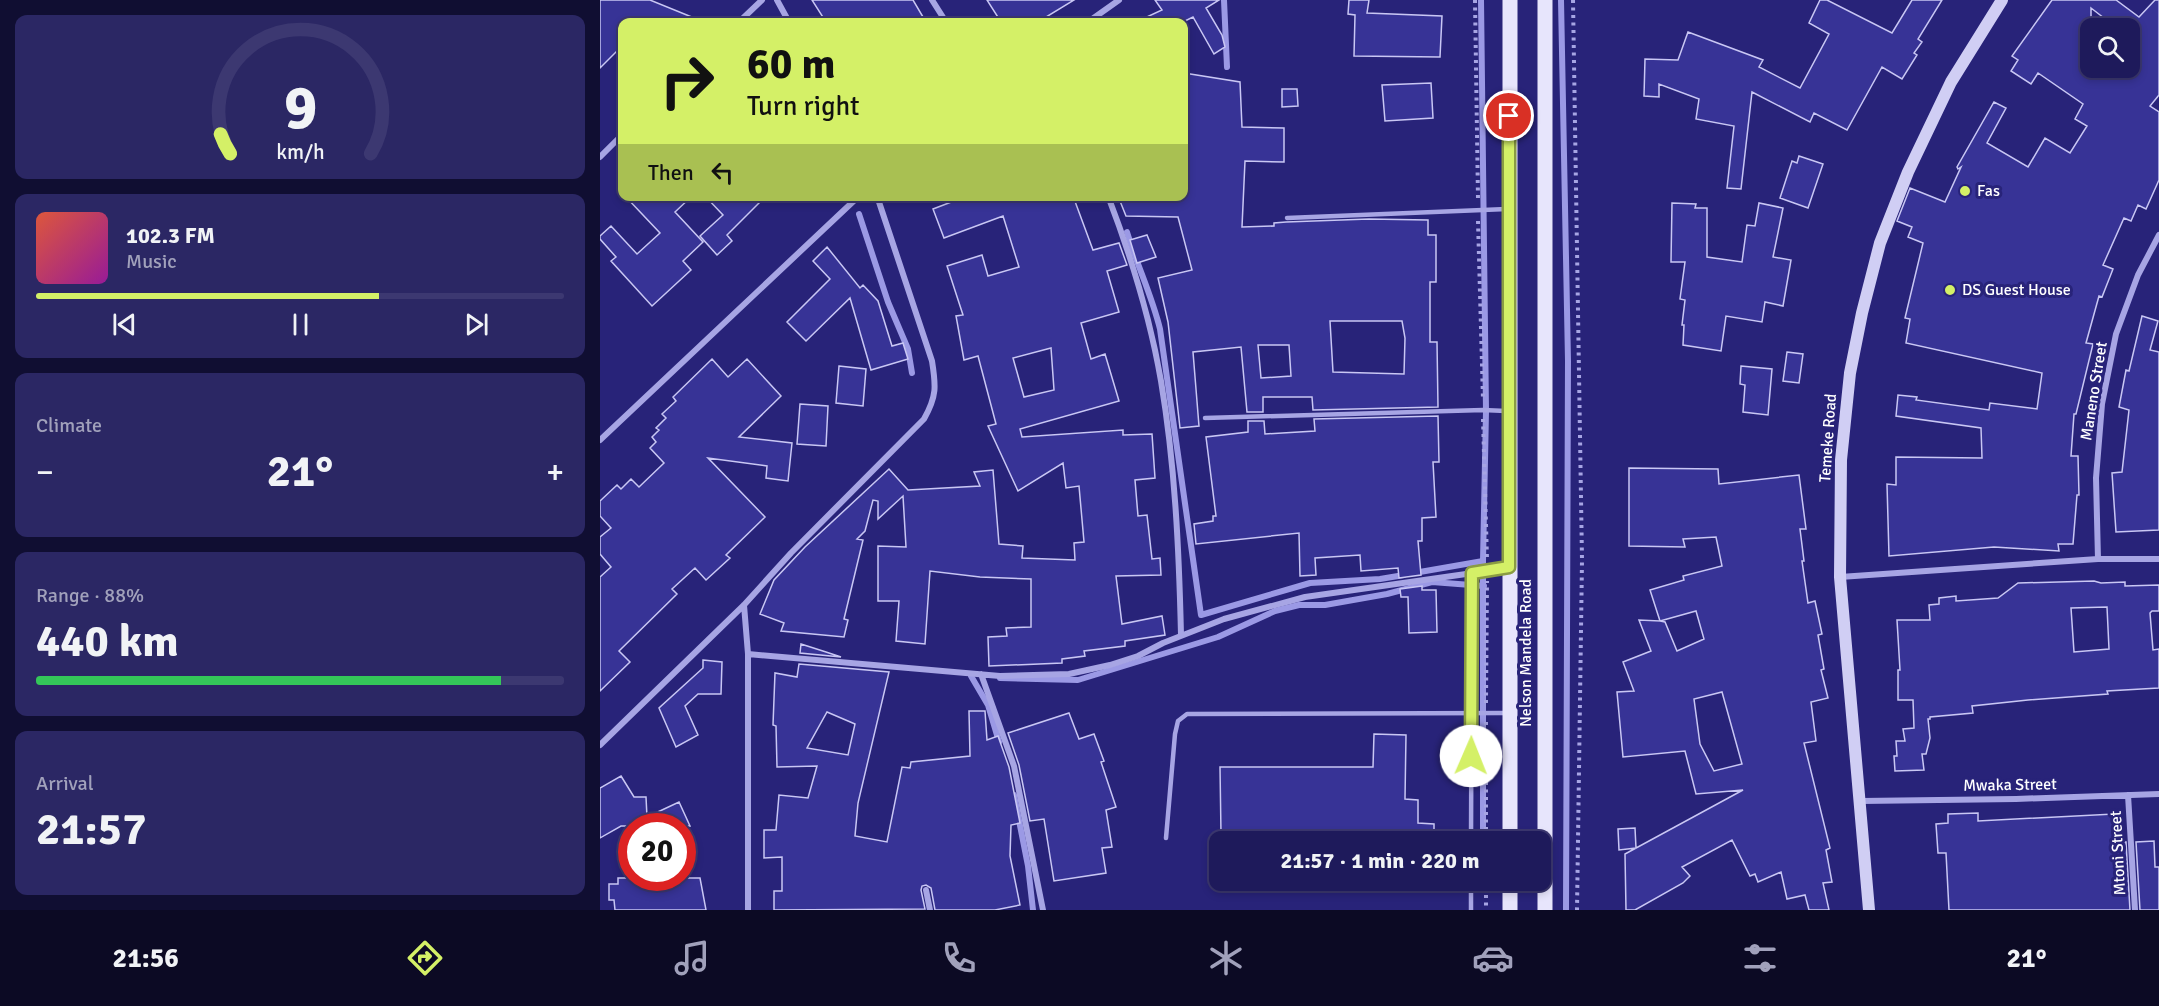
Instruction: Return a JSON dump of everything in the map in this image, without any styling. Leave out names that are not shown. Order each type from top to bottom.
[{"type":"main road","name":"Nelson Mandela Road","points":[[1510,0],[1510,831]]},
{"type":"main road","name":"Nelson Mandela Road","points":[[1545,0],[1545,910]]},
{"type":"main road","points":[[1510,891],[1510,910]]},
{"type":"street","points":[[743,18],[762,0]]},
{"type":"street","points":[[777,0],[787,18]]},
{"type":"street","points":[[932,0],[943,18]]},
{"type":"street","points":[[1094,18],[1119,0]]},
{"type":"street","name":"Temeke Road","points":[[1869,910],[1861,801],[1839,577],[1841,460],[1850,373],[1880,243],[1908,172],[1951,82],[2002,0]]},
{"type":"street","points":[[600,157],[618,139]]},
{"type":"street","points":[[600,440],[854,201]]},
{"type":"street","points":[[600,745],[744,605],[791,553],[924,419],[932,405],[936,388],[932,361],[879,201]]},
{"type":"street","points":[[1110,201],[1125,240],[1143,302],[1161,381],[1178,535],[1181,635]]},
{"type":"street","name":"Maneno Street","points":[[2098,559],[2096,478],[2102,404],[2116,334],[2138,274],[2159,236]]},
{"type":"street","points":[[1839,577],[2098,559],[2159,560]]},
{"type":"street","points":[[748,654],[981,674],[1022,676],[1069,674],[1088,671],[1138,656],[1181,635],[1247,611],[1305,597],[1509,567]]},
{"type":"street","points":[[744,605],[748,654],[748,910]]},
{"type":"street","points":[[981,674],[1014,766],[1043,910]]},
{"type":"street","name":"Mwaka Street","points":[[1861,801],[2016,800],[2159,794]]},
{"type":"street","name":"Mtoni Street","points":[[2128,795],[2135,910]]},
{"type":"street","points":[[926,890],[930,910]]},
{"type":"lane","points":[[1287,218],[1509,209]]},
{"type":"lane","points":[[1205,418],[1483,410],[1509,412]]},
{"type":"lane","points":[[1471,831],[1472,573]]},
{"type":"lane","points":[[1166,838],[1175,734],[1178,721],[1187,714],[1510,713]]},
{"type":"lane","points":[[1471,891],[1472,910]]},
{"type":"path","points":[[1573,0],[1582,560],[1577,910]]},
{"type":"path","points":[[1486,891],[1486,910]]},
{"type":"building","points":[[600,0],[650,0],[694,18],[618,18],[618,50],[600,68]]},
{"type":"building","points":[[812,0],[913,0],[924,18],[823,18]]},
{"type":"building","points":[[987,0],[1074,0],[1047,18],[998,18]]},
{"type":"building","points":[[1155,0],[1219,0],[1206,8],[1222,35],[1225,47],[1214,54],[1193,17],[1188,20],[1145,18],[1162,10]]},
{"type":"building","points":[[1349,0],[1369,0],[1367,13],[1442,16],[1440,57],[1354,56],[1355,15],[1348,14]]},
{"type":"building","points":[[1820,0],[1827,0],[1892,33],[1912,0],[1942,0],[1918,39],[1922,42],[1914,53],[1917,55],[1902,79],[1882,67],[1847,130],[1814,113],[1810,122],[1752,92],[1741,189],[1727,188],[1734,126],[1696,119],[1699,99],[1659,84],[1659,97],[1644,96],[1645,59],[1678,60],[1688,32],[1763,60],[1759,67],[1800,88],[1829,34],[1809,23]]},
{"type":"building","points":[[2052,0],[2116,0],[2139,17],[2155,0],[2159,0],[2159,95],[2150,106],[2159,112],[2159,180],[2146,209],[2138,205],[2131,221],[2124,218],[2103,265],[2113,269],[2102,297],[2099,296],[2086,343],[2093,344],[2076,414],[2074,414],[2071,456],[2078,456],[2079,495],[2077,495],[2073,544],[2058,544],[2059,551],[1994,547],[1889,556],[1887,484],[1896,485],[1896,457],[1982,458],[1981,428],[1896,416],[1898,395],[1917,397],[1916,400],[1989,410],[1990,403],[2037,409],[2042,373],[1906,343],[1910,319],[1905,318],[1923,243],[1908,237],[1912,227],[1897,221],[1910,188],[1945,202],[1961,167],[1958,169],[1957,167],[1994,102],[2006,108],[1987,143],[2028,167],[2045,138],[2070,153],[2087,126],[2075,119],[2083,104],[2038,73],[2031,84],[2011,71],[2018,60],[2012,56]]},
{"type":"building","points":[[1188,74],[1240,82],[1242,127],[1284,128],[1284,162],[1245,161],[1242,227],[1274,226],[1274,223],[1286,222],[1369,219],[1428,220],[1428,235],[1436,235],[1436,282],[1430,282],[1430,342],[1437,342],[1438,407],[1313,410],[1312,397],[1263,397],[1263,412],[1247,412],[1241,347],[1193,352],[1199,426],[1180,428],[1168,322],[1158,278],[1192,270],[1178,217],[1126,216],[1120,201],[1188,201]],"holes":[[[1330,321],[1402,321],[1405,338],[1404,374],[1333,372]],[[1258,345],[1289,345],[1291,376],[1261,378]]]},
{"type":"building","points":[[1431,83],[1433,118],[1385,121],[1382,85]]},
{"type":"building","points":[[1282,89],[1297,89],[1298,106],[1282,107]]},
{"type":"building","points":[[1799,156],[1823,164],[1808,208],[1780,198],[1792,161],[1797,163]]},
{"type":"building","points":[[630,201],[687,201],[675,212],[703,242],[683,261],[691,270],[652,306],[611,261],[616,257],[600,239],[600,236],[611,226],[637,254],[660,233]]},
{"type":"building","points":[[710,201],[761,201],[727,235],[732,241],[717,255],[700,236],[723,215]]},
{"type":"building","points":[[954,201],[1075,201],[1093,250],[1119,243],[1127,265],[1107,271],[1119,312],[1081,323],[1091,359],[1105,354],[1119,401],[1020,429],[1022,437],[1123,430],[1123,435],[1152,434],[1155,478],[1135,480],[1138,516],[1147,515],[1152,559],[1160,558],[1161,575],[1116,576],[1122,624],[1162,616],[1165,635],[1125,641],[1125,646],[1084,651],[1085,656],[1062,659],[1062,663],[989,666],[988,637],[1007,636],[1006,628],[1031,627],[1031,579],[980,577],[930,571],[925,644],[896,641],[899,601],[878,601],[878,546],[906,547],[903,496],[878,519],[878,501],[873,500],[865,531],[857,539],[863,540],[844,619],[848,620],[844,637],[781,631],[784,623],[760,614],[774,580],[805,547],[889,469],[908,490],[980,486],[974,472],[993,470],[999,544],[1023,546],[1022,558],[1075,560],[1074,543],[1084,542],[1079,486],[1066,488],[1063,463],[1018,491],[988,426],[996,424],[978,356],[964,360],[956,316],[963,315],[947,266],[982,255],[988,276],[1019,267],[1003,216],[944,238],[933,209]],"holes":[[[1051,348],[1054,390],[1024,397],[1013,358]]]},
{"type":"building","points":[[1672,203],[1696,204],[1695,208],[1707,208],[1707,257],[1742,262],[1747,225],[1755,226],[1759,203],[1783,208],[1773,257],[1791,260],[1783,306],[1765,302],[1762,322],[1726,316],[1721,351],[1683,345],[1684,325],[1682,325],[1685,300],[1680,299],[1685,262],[1671,262]]},
{"type":"building","points":[[1147,235],[1156,257],[1137,263],[1130,240]]},
{"type":"building","points":[[827,247],[860,288],[863,285],[878,301],[892,346],[903,343],[908,359],[871,370],[850,298],[806,341],[787,322],[830,279],[813,261]]},
{"type":"building","points":[[2142,316],[2158,321],[2150,350],[2159,352],[2159,530],[2116,532],[2112,473],[2122,472],[2129,410],[2119,407],[2126,370],[2129,371]]},
{"type":"building","points":[[1787,352],[1803,354],[1799,383],[1783,381]]},
{"type":"building","points":[[712,359],[728,377],[747,359],[781,396],[739,437],[792,443],[788,481],[766,478],[767,466],[708,458],[765,517],[726,555],[730,558],[706,580],[695,568],[672,589],[677,594],[619,651],[630,662],[600,691],[600,577],[611,567],[600,554],[600,537],[611,528],[600,516],[600,501],[617,485],[621,489],[631,479],[639,487],[664,463],[650,448],[656,442],[652,437],[659,430],[656,428],[666,418],[662,414],[676,401],[673,397]]},
{"type":"building","points":[[839,366],[866,369],[863,406],[836,403]]},
{"type":"building","points":[[1741,366],[1772,369],[1768,415],[1743,412],[1745,385],[1740,384]]},
{"type":"building","points":[[800,404],[828,406],[826,446],[797,444]]},
{"type":"building","points":[[1438,416],[1439,462],[1433,462],[1436,517],[1422,518],[1422,541],[1418,541],[1421,575],[1399,578],[1398,568],[1361,571],[1360,555],[1315,558],[1316,575],[1300,576],[1299,533],[1196,544],[1194,524],[1213,521],[1213,516],[1216,516],[1206,437],[1248,432],[1248,421],[1264,421],[1265,434],[1315,431],[1314,419]]},
{"type":"building","points":[[1629,468],[1718,469],[1719,484],[1799,475],[1806,529],[1800,529],[1804,561],[1802,561],[1808,603],[1815,601],[1822,634],[1818,635],[1824,669],[1821,670],[1828,698],[1811,702],[1816,741],[1804,743],[1830,848],[1826,850],[1832,882],[1823,883],[1829,910],[1809,910],[1805,895],[1787,899],[1781,872],[1758,882],[1755,874],[1750,876],[1732,840],[1682,867],[1690,876],[1683,883],[1635,910],[1626,910],[1625,854],[1743,790],[1696,794],[1685,751],[1623,757],[1617,692],[1634,691],[1623,662],[1651,651],[1639,620],[1660,621],[1650,590],[1684,580],[1683,576],[1722,566],[1716,537],[1683,539],[1685,547],[1629,546]],"holes":[[[1696,611],[1704,639],[1677,651],[1665,622],[1660,621]],[[1722,692],[1742,764],[1714,771],[1700,744],[1694,699]]]},
{"type":"building","points":[[2094,581],[2125,582],[2125,586],[2159,585],[2159,611],[2150,613],[2153,650],[2159,649],[2159,688],[2107,691],[2108,694],[1972,706],[1973,713],[1930,717],[1928,719],[1930,738],[1926,754],[1922,754],[1924,770],[1895,771],[1896,741],[1905,741],[1903,729],[1914,728],[1913,700],[1898,700],[1898,670],[1900,670],[1897,620],[1930,620],[1929,605],[1939,604],[1939,598],[1956,596],[1956,601],[1998,598],[2018,583]],"holes":[[[2107,607],[2109,649],[2074,652],[2071,608]]]},
{"type":"building","points":[[1422,586],[1422,590],[1436,590],[1437,632],[1409,633],[1408,597],[1401,597],[1400,589]]},
{"type":"building","points":[[801,644],[826,652],[841,657],[800,653]]},
{"type":"building","points":[[703,660],[722,662],[721,694],[698,694],[685,706],[698,735],[676,747],[659,708],[703,668]]},
{"type":"building","points":[[799,664],[889,672],[858,803],[855,836],[887,842],[902,767],[910,768],[911,762],[970,756],[969,711],[985,711],[987,740],[998,736],[1009,767],[1020,823],[1011,825],[1010,856],[1020,905],[995,910],[935,910],[931,888],[926,885],[922,886],[921,890],[925,909],[774,910],[774,891],[782,891],[782,857],[764,858],[764,830],[776,830],[779,795],[808,798],[817,766],[777,767],[776,726],[773,725],[775,673],[797,677]],"holes":[[[827,712],[855,724],[848,755],[807,748]]]},
{"type":"building","points":[[1069,713],[1079,739],[1094,734],[1116,807],[1106,810],[1112,847],[1102,848],[1106,873],[1054,881],[1044,819],[1030,821],[1019,765],[1008,733]]},
{"type":"building","points":[[1374,734],[1406,735],[1405,799],[1418,800],[1418,823],[1434,824],[1434,831],[1221,831],[1220,767],[1373,767]]},
{"type":"building","points":[[621,776],[634,797],[646,797],[647,813],[618,813],[618,828],[600,838],[600,788]]},
{"type":"building","points":[[679,802],[684,813],[656,813]]},
{"type":"building","points":[[1978,813],[1978,821],[2114,814],[2115,842],[2126,842],[2130,910],[1949,910],[1946,853],[1938,853],[1936,824],[1948,823],[1948,814]]},
{"type":"building","points":[[1635,828],[1636,848],[1619,850],[1618,829]]},
{"type":"building","points":[[2154,841],[2155,867],[2159,867],[2159,910],[2140,910],[2136,842]]},
{"type":"building","points":[[696,878],[700,878],[706,910],[615,910],[614,900],[609,900],[609,884],[618,884],[618,891],[696,891]]},
{"type":"waterway","points":[[1224,0],[1227,67]]},
{"type":"waterway","points":[[1481,0],[1486,411],[1483,561],[1483,831]]},
{"type":"waterway","points":[[1561,0],[1568,361],[1566,910]]},
{"type":"waterway","points":[[859,214],[888,302],[908,349],[912,373]]},
{"type":"waterway","points":[[1127,232],[1160,329],[1201,615],[1310,583],[1380,579],[1404,575]]},
{"type":"waterway","points":[[1414,573],[1483,561]]},
{"type":"waterway","points":[[1000,678],[1078,680],[1218,637],[1275,611],[1299,605],[1325,605],[1387,594],[1432,582],[1484,586]]},
{"type":"waterway","points":[[971,676],[988,705],[999,742]]},
{"type":"waterway","points":[[1014,795],[1028,866],[1033,910]]},
{"type":"place","name":"Fas","points":[[1965,191]]},
{"type":"place","name":"DS Guest House","points":[[1950,290]]},
{"type":"route","points":[[1471,756],[1472,573],[1509,567],[1509,116]]}]
